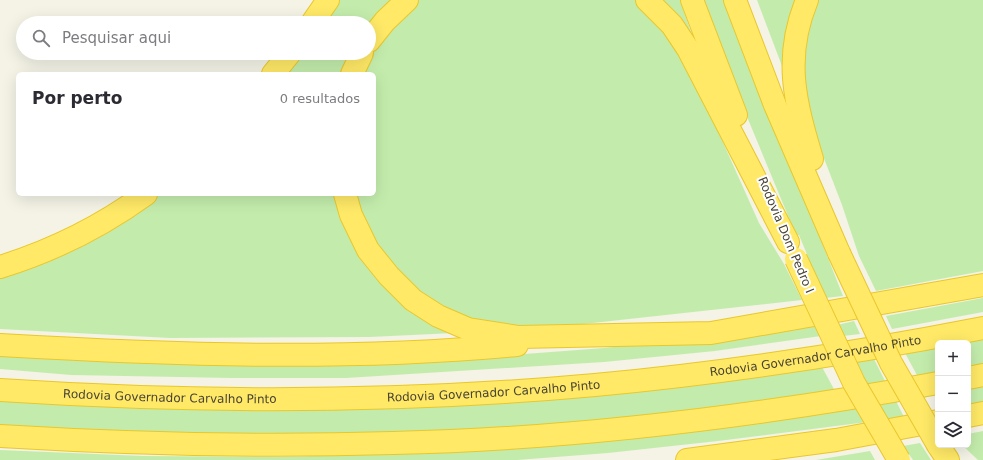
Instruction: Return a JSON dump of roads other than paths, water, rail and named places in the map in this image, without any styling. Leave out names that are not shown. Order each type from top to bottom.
[{"type":"highway","points":[[317,16],[328,0]]},
{"type":"highway","points":[[376,33],[407,0]]},
{"type":"highway","points":[[647,0],[672,25],[688,49],[792,251]]},
{"type":"highway","name":"Rodovia Dom Pedro I","points":[[692,0],[705,37],[792,251],[854,383],[899,460]]},
{"type":"highway","points":[[736,0],[775,105],[839,253],[891,363],[935,440]]},
{"type":"highway","points":[[807,0],[801,15],[794,45],[792,76],[796,107],[839,253]]},
{"type":"highway","points":[[275,72],[284,60]]},
{"type":"highway","points":[[353,72],[359,60]]},
{"type":"highway","points":[[0,267],[27,258],[86,232],[143,196]]},
{"type":"highway","points":[[346,196],[351,215],[368,250],[389,276],[413,300],[438,316],[468,329],[519,337],[711,333],[930,295],[983,284]]},
{"type":"highway","name":"Rodovia Governador Carvalho Pinto","points":[[0,390],[144,398],[228,399],[372,398],[492,392],[594,385],[742,368],[861,350],[983,328]]},
{"type":"highway","points":[[0,345],[116,351],[245,354],[394,353],[489,348],[619,336]]},
{"type":"highway","points":[[971,377],[983,375]]},
{"type":"highway","points":[[0,436],[212,445],[395,444],[481,439],[650,425],[860,396],[935,384]]},
{"type":"highway","points":[[971,415],[983,413]]},
{"type":"highway","points":[[748,460],[836,440],[935,422]]},
{"type":"highway","points":[[687,460],[836,440]]},
{"type":"highway","points":[[940,448],[948,460]]}]
